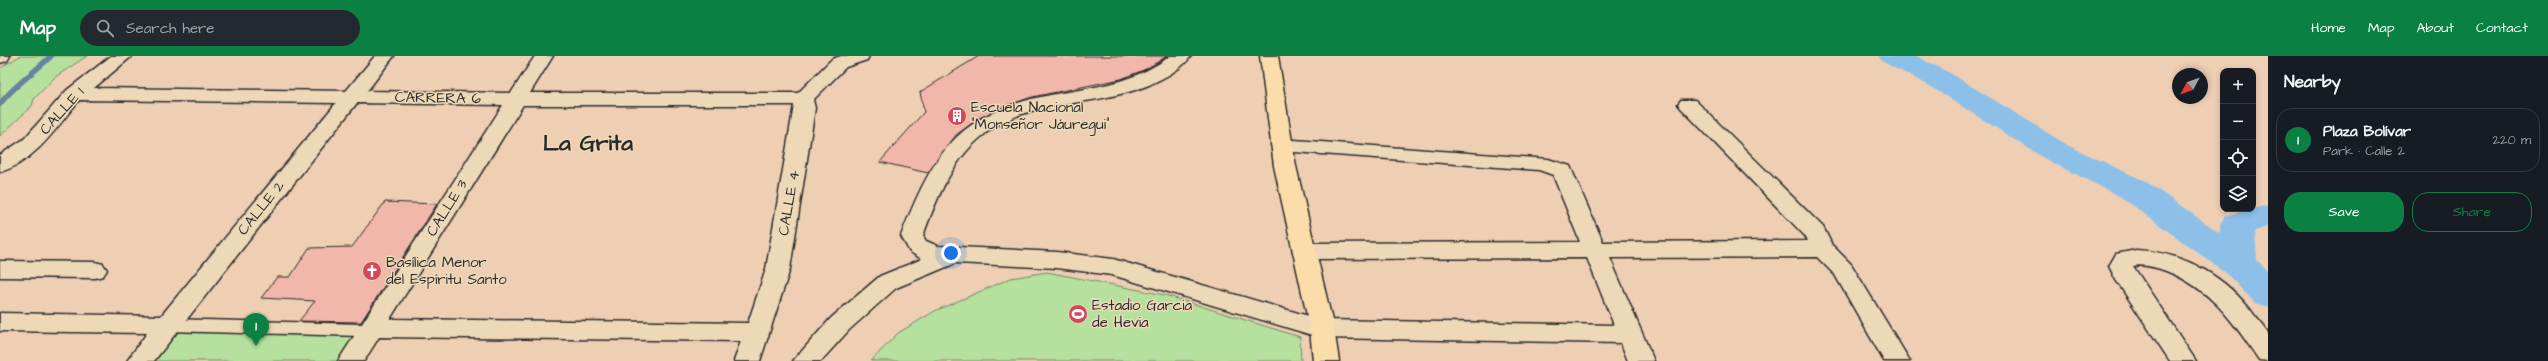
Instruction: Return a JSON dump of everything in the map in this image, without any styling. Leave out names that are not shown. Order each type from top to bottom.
[{"type":"main road","points":[[1269,56],[1281,145],[1322,330],[1326,361]]},
{"type":"street","name":"CALLE 1","points":[[0,165],[31,144],[74,94],[123,56]]},
{"type":"street","name":"CALLE 2","points":[[140,361],[167,325],[385,56]]},
{"type":"street","name":"CALLE 3","points":[[352,361],[544,56]]},
{"type":"street","points":[[803,99],[838,60],[860,56]]},
{"type":"street","points":[[1182,56],[1157,74],[1118,90],[1027,105],[986,126],[959,144],[944,166],[912,236],[917,247],[924,253],[1057,260],[1114,267],[1322,330],[1630,334]]},
{"type":"street","name":"CARRERA 6","points":[[74,94],[516,99],[803,99]]},
{"type":"street","name":"CALLE 4","points":[[746,361],[758,332],[778,269],[805,108],[803,99]]},
{"type":"street","points":[[1688,104],[1815,232],[1823,248],[1843,270],[1897,361]]},
{"type":"street","points":[[1281,145],[1541,164],[1562,171],[1641,361]]},
{"type":"street","points":[[1304,251],[1596,251],[1823,248]]},
{"type":"street","points":[[806,361],[840,324],[888,282],[954,255]]},
{"type":"street","points":[[2183,361],[2124,274],[2121,266],[2124,260],[2138,256],[2158,259],[2204,282],[2231,302],[2268,353]]},
{"type":"street","points":[[0,269],[95,270]]},
{"type":"street","points":[[0,322],[361,330],[372,328],[758,332]]},
{"type":"green space","points":[[20,56],[87,56],[55,77],[34,99],[32,106],[0,136],[0,68]]},
{"type":"green space","name":"Estadio Garcia de Hevia","points":[[1047,272],[1165,295],[1300,337],[1301,361],[871,361],[898,333],[935,311],[1011,278]]},
{"type":"green space","points":[[176,325],[361,330],[341,361],[148,361]]},
{"type":"building","name":"Escuela Nacional \"Monseñor Jáuregui\"","points":[[979,56],[1167,56],[1146,69],[1121,79],[1032,97],[1003,107],[979,118],[956,135],[928,173],[880,162],[924,112],[920,92]]},
{"type":"building","name":"Basílica Menor del Espíritu Santo","points":[[385,202],[437,204],[361,322],[299,321],[315,301],[261,298],[277,277],[290,277],[309,248],[352,247]]},
{"type":"waterway","points":[[0,104],[11,91],[51,56]]},
{"type":"waterway","points":[[1893,56],[1939,79],[2058,153],[2133,189],[2239,264]]},
{"type":"waterway","points":[[2239,264],[2237,224],[2268,216]]},
{"type":"waterway","points":[[2239,264],[2268,294]]},
{"type":"place","name":"Escuela Nacional \"Monseñor Jáuregui\"","points":[[957,116]]},
{"type":"place","name":"Basílica Menor del Espíritu Santo","points":[[372,271]]},
{"type":"place","name":"Estadio Garcia de Hevia","points":[[1078,314]]},
{"type":"place","name":"Plaza Bolívar","points":[[256,346]]},
{"type":"district","name":"La Grita","points":[[588,143]]}]
